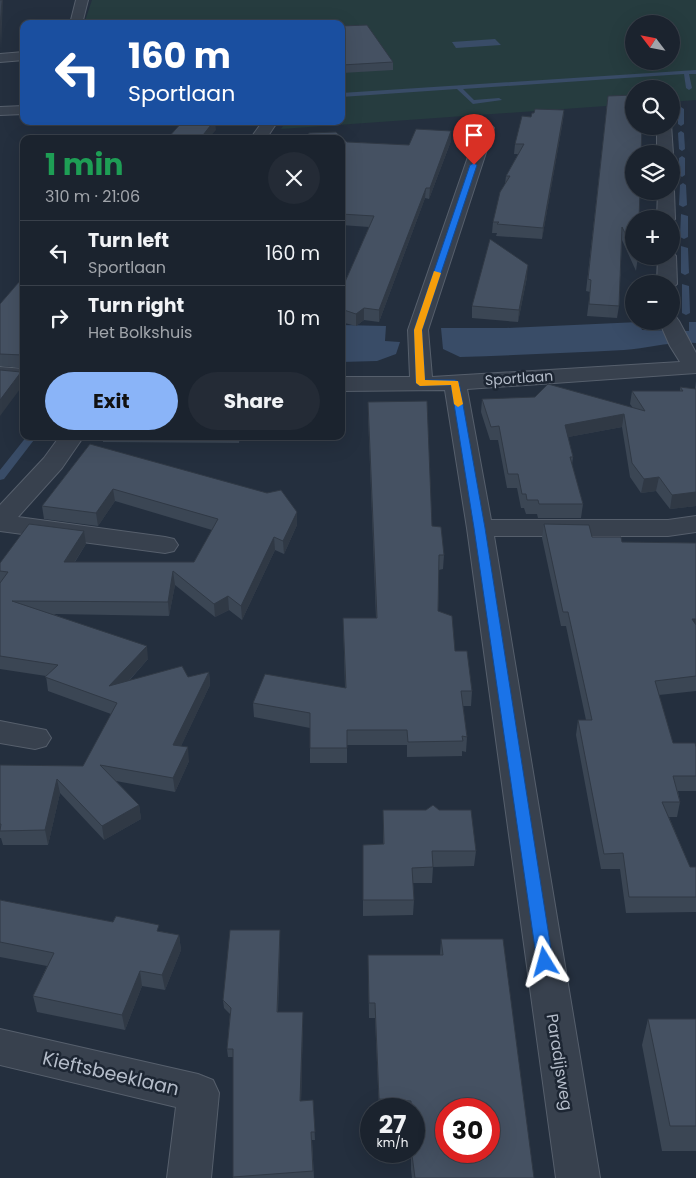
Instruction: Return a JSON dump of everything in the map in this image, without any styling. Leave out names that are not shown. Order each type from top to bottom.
[{"type":"street","points":[[77,20],[82,0]]},
{"type":"street","points":[[0,58],[20,56]]},
{"type":"street","points":[[0,110],[20,110]]},
{"type":"street","points":[[420,383],[418,330],[486,128]]},
{"type":"street","points":[[673,330],[680,346],[695,367]]},
{"type":"street","name":"Sportlaan","points":[[345,384],[455,382],[695,367]]},
{"type":"street","points":[[0,374],[20,376]]},
{"type":"street","name":"Paradijsweg","points":[[455,382],[480,528],[578,1178]]},
{"type":"street","points":[[69,440],[53,463],[17,500],[0,523],[165,545]]},
{"type":"street","points":[[480,528],[668,528],[696,524]]},
{"type":"street","points":[[0,732],[35,738]]},
{"type":"street","name":"Kieftsbeeklaan","points":[[0,1047],[198,1093],[189,1178]]},
{"type":"green space","points":[[92,0],[696,0],[696,100],[680,101],[680,80],[625,80],[625,105],[345,124],[345,20],[85,20]]},
{"type":"green space","points":[[284,125],[337,125],[281,129]]},
{"type":"water","points":[[495,39],[501,45],[456,48],[452,42]]},
{"type":"water","points":[[689,322],[696,322],[696,343],[669,344],[624,350],[460,357],[443,349],[441,328],[506,328],[625,323],[625,330],[689,331]]},
{"type":"water","points":[[345,325],[386,326],[385,341],[400,342],[396,354],[377,361],[345,362]]},
{"type":"building","points":[[0,0],[2,0],[0,29]]},
{"type":"building","points":[[367,25],[393,62],[345,65],[345,26]]},
{"type":"building","points":[[625,95],[625,135],[642,135],[641,145],[625,145],[625,200],[640,200],[639,210],[625,210],[625,233],[622,227],[619,306],[589,304],[591,280],[588,279],[608,96]]},
{"type":"building","points":[[535,109],[564,110],[543,228],[497,224],[499,222],[493,222],[500,192],[510,176],[506,176],[524,144],[515,144],[522,116],[531,117]]},
{"type":"building","points":[[179,125],[211,125],[203,135],[171,135]]},
{"type":"building","points":[[416,129],[451,131],[430,188],[426,188],[379,310],[364,308],[356,314],[345,310],[345,282],[374,216],[345,214],[345,140],[347,142],[409,145]]},
{"type":"building","points":[[336,132],[339,135],[308,135],[309,133]]},
{"type":"building","points":[[490,239],[528,265],[519,310],[472,306]]},
{"type":"building","points":[[19,282],[20,355],[0,354],[0,304]]},
{"type":"building","points":[[0,370],[20,372],[20,373],[0,400]]},
{"type":"building","points":[[548,384],[645,411],[632,391],[683,391],[680,387],[696,389],[696,492],[672,495],[659,477],[644,479],[632,463],[624,414],[565,425],[573,457],[570,457],[583,504],[539,504],[538,500],[527,500],[526,494],[522,494],[518,474],[508,474],[499,426],[491,427],[482,399],[535,397]]},
{"type":"building","points":[[427,401],[432,526],[441,527],[444,555],[439,555],[438,611],[452,616],[455,651],[467,651],[472,691],[461,691],[467,737],[462,736],[463,741],[408,742],[407,730],[347,730],[347,748],[310,748],[310,713],[253,703],[265,674],[346,688],[343,618],[377,618],[368,402]]},
{"type":"building","points":[[90,444],[267,493],[281,490],[297,512],[283,541],[274,537],[241,606],[228,596],[214,604],[173,571],[168,602],[12,601],[147,646],[109,686],[182,666],[188,677],[209,672],[173,745],[188,747],[173,778],[100,765],[139,805],[102,826],[57,779],[45,830],[0,831],[0,765],[83,766],[117,703],[45,677],[58,665],[0,656],[0,583],[8,572],[0,571],[0,563],[29,524],[84,531],[64,562],[194,562],[218,519],[113,489],[96,513],[42,506]]},
{"type":"building","points":[[544,524],[589,525],[592,537],[621,537],[622,542],[696,543],[696,619],[692,619],[696,625],[696,676],[655,681],[673,743],[695,743],[696,747],[696,776],[673,776],[680,802],[662,802],[690,867],[696,867],[696,897],[629,897],[623,853],[604,854],[578,720],[592,720],[568,612],[563,612]]},
{"type":"building","points":[[433,805],[439,810],[471,810],[476,851],[432,851],[433,867],[412,868],[414,900],[363,900],[363,845],[384,844],[383,810],[426,810]]},
{"type":"building","points":[[0,900],[113,922],[116,916],[159,925],[157,931],[179,935],[162,975],[140,971],[122,1015],[33,996],[54,953],[0,942]]},
{"type":"building","points":[[230,930],[280,930],[277,1012],[303,1012],[300,1101],[313,1100],[315,1132],[311,1132],[313,1171],[233,1177],[233,1049],[227,1049],[231,1008],[223,1000]]},
{"type":"building","points":[[441,939],[503,939],[534,1178],[415,1178],[413,1163],[425,1163],[425,1098],[379,1098],[375,1003],[369,1003],[368,955],[443,955]]},
{"type":"building","points":[[648,1019],[696,1019],[696,1126],[670,1126]]},
{"type":"waterway","points":[[686,73],[696,72]]},
{"type":"waterway","points":[[458,87],[686,73]]},
{"type":"waterway","points":[[686,73],[689,88]]},
{"type":"waterway","points":[[345,95],[458,87]]},
{"type":"waterway","points":[[458,87],[473,102],[499,100]]},
{"type":"waterway","points":[[681,109],[681,124]]},
{"type":"waterway","points":[[681,133],[682,149]]},
{"type":"waterway","points":[[682,158],[682,175]]},
{"type":"waterway","points":[[683,185],[683,205]]},
{"type":"waterway","points":[[684,216],[684,237]]},
{"type":"waterway","points":[[684,248],[685,273]]},
{"type":"waterway","points":[[685,286],[686,313]]},
{"type":"waterway","points":[[0,477],[29,440]]},
{"type":"slow traffic","points":[[437,273],[418,330],[420,383],[455,382],[458,404]]},
{"type":"route","points":[[474,165],[418,330],[420,383],[455,382],[480,528],[545,962]]}]
